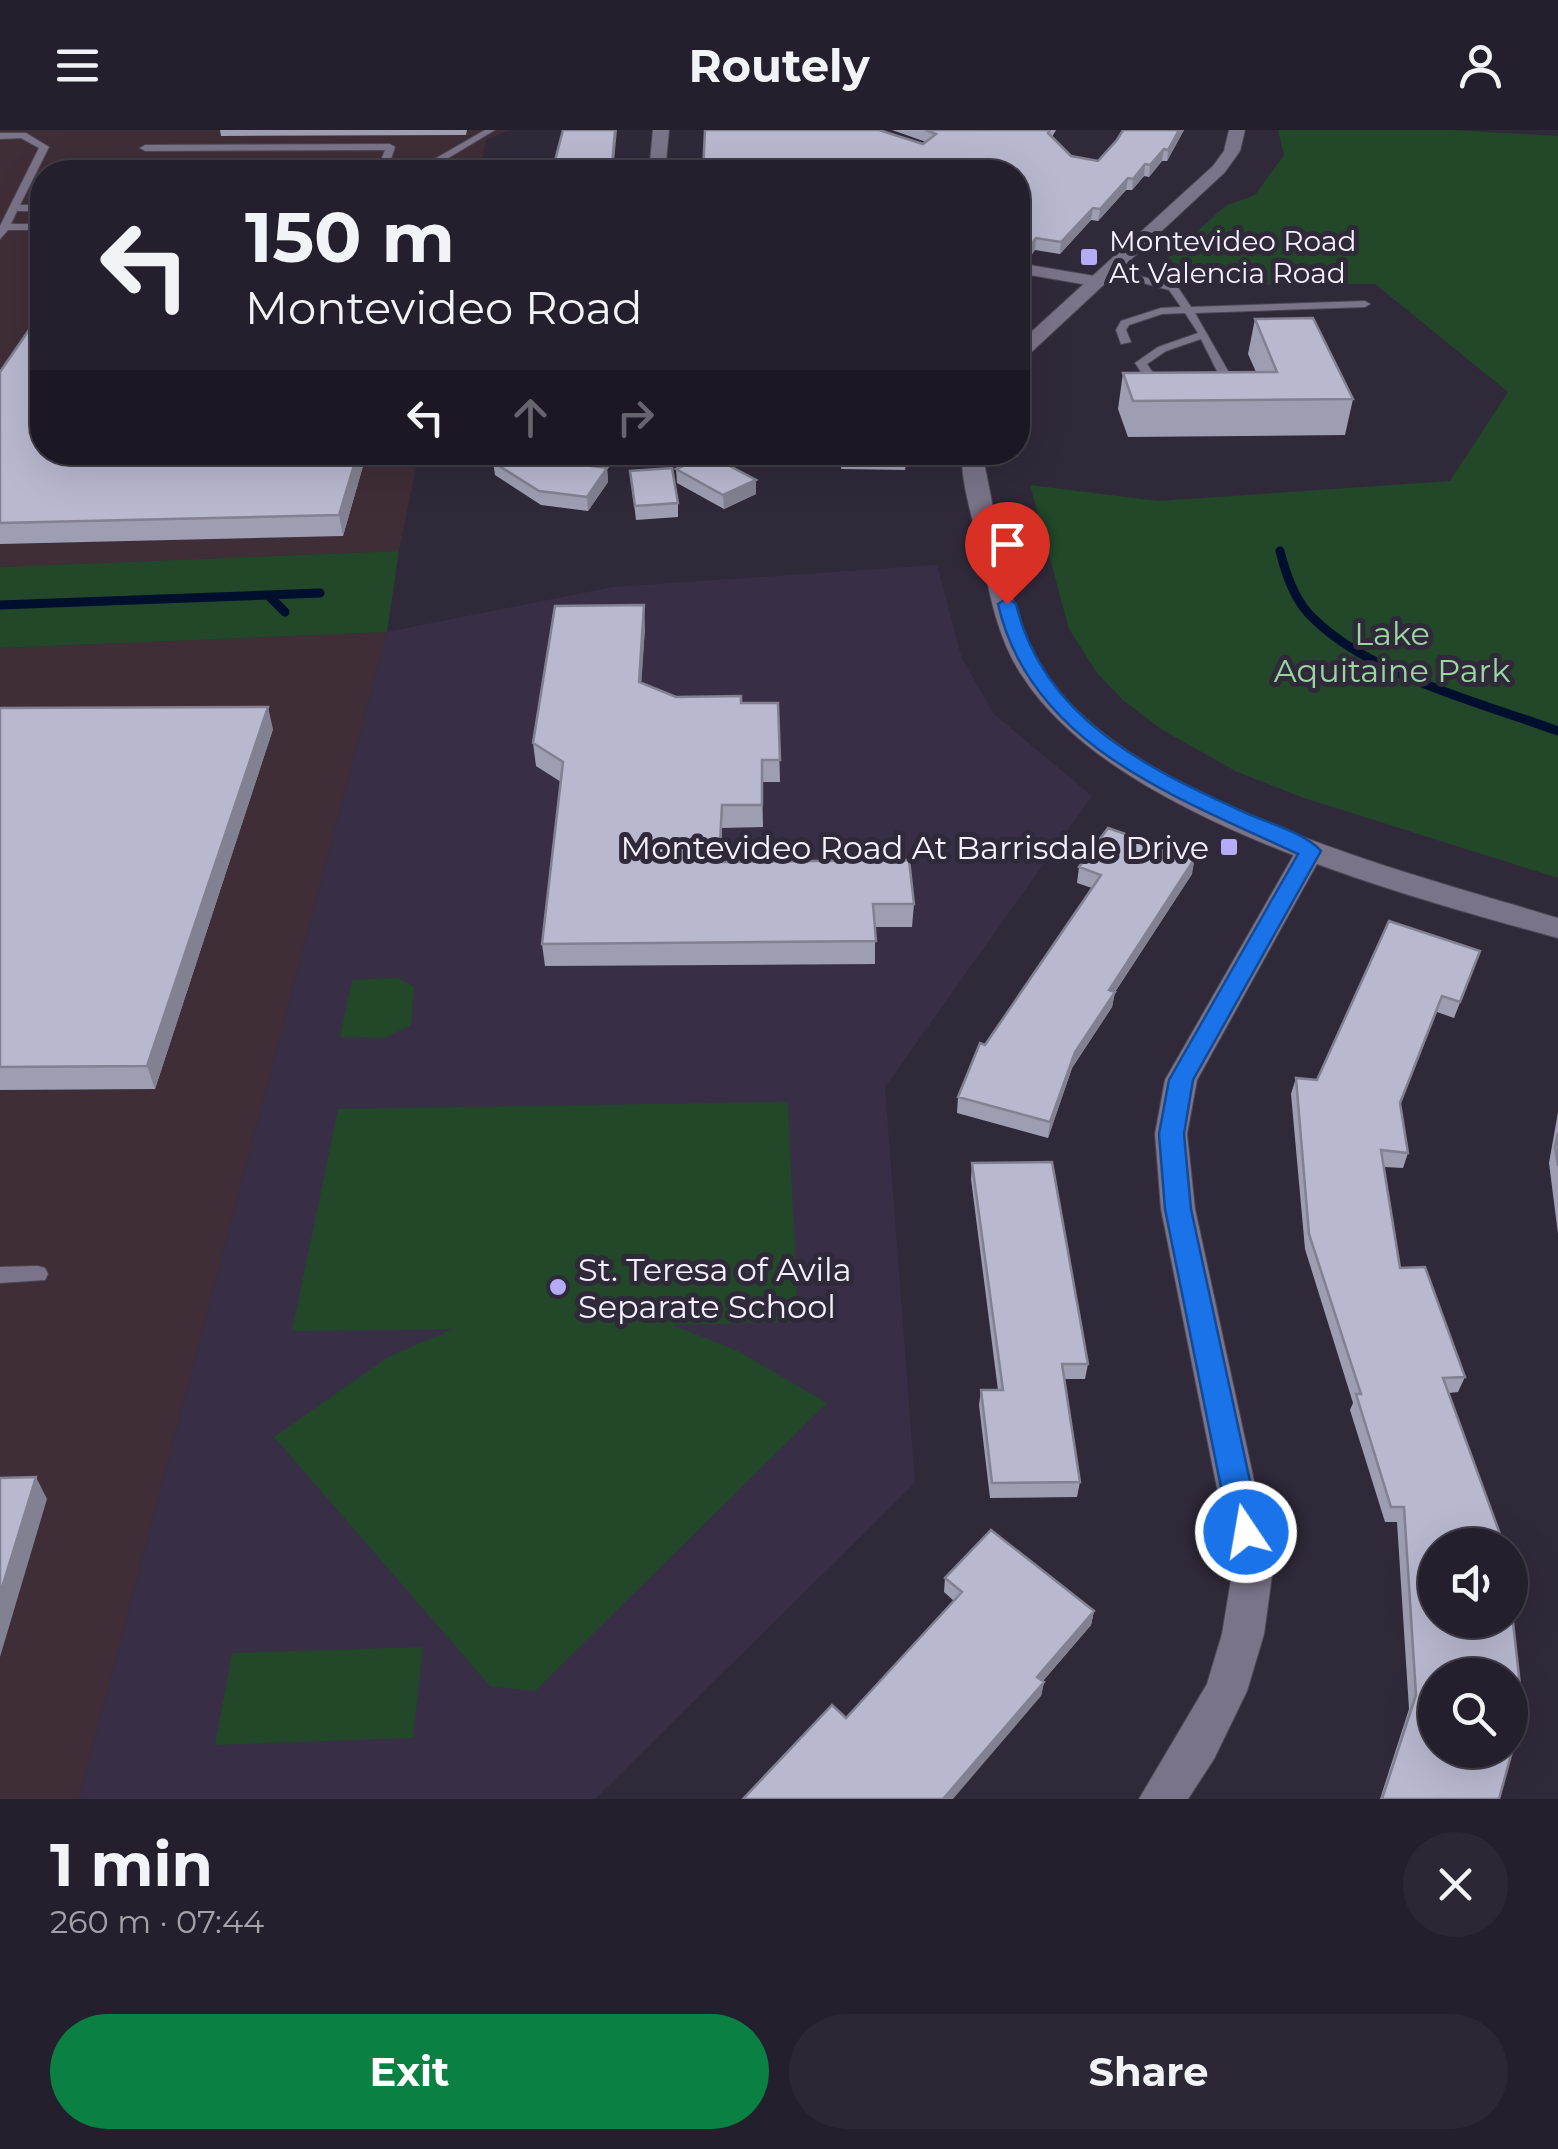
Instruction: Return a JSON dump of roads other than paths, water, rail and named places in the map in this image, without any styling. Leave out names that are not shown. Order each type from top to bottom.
[{"type":"street","points":[[657,160],[661,130]]},
{"type":"street","points":[[1030,343],[1219,170],[1232,151],[1237,130]]},
{"type":"street","points":[[1030,269],[1100,276]]},
{"type":"street","points":[[974,465],[1014,632],[1034,676],[1092,738],[1186,794],[1310,851],[1558,928]]},
{"type":"street","points":[[1161,1799],[1189,1762],[1232,1682],[1248,1624],[1253,1568],[1178,1209],[1171,1134],[1181,1080],[1310,851]]},
{"type":"lane","points":[[440,160],[491,130]]},
{"type":"lane","points":[[0,136],[23,135],[44,147],[38,160]]},
{"type":"lane","points":[[137,160],[148,144],[390,147],[385,160]]},
{"type":"lane","points":[[3,231],[30,175]]},
{"type":"lane","points":[[14,208],[30,208]]},
{"type":"lane","points":[[3,231],[30,228]]},
{"type":"lane","points":[[1100,276],[1174,288],[1230,385],[1206,391]]},
{"type":"lane","points":[[1124,342],[1121,330],[1125,322],[1142,314],[1186,309],[1366,304]]},
{"type":"lane","points":[[1174,390],[1158,389],[1141,363],[1162,349],[1204,334]]},
{"type":"lane","points":[[0,1274],[38,1274]]},
{"type":"waterway","points":[[1280,551],[1296,596],[1314,619],[1338,639],[1366,657],[1429,686],[1558,731]]},
{"type":"waterway","points":[[0,605],[320,593]]},
{"type":"waterway","points":[[268,595],[285,612]]},
{"type":"place","name":"Montevideo Road At Valencia Road","points":[[1089,257]]},
{"type":"place","name":"Montevideo Road At Barrisdale Drive","points":[[1229,847]]},
{"type":"place","name":"St. Teresa of Avila Separate School","points":[[558,1287]]},
{"type":"park label","name":"Lake Aquitaine Park","points":[[1392,652]]}]
